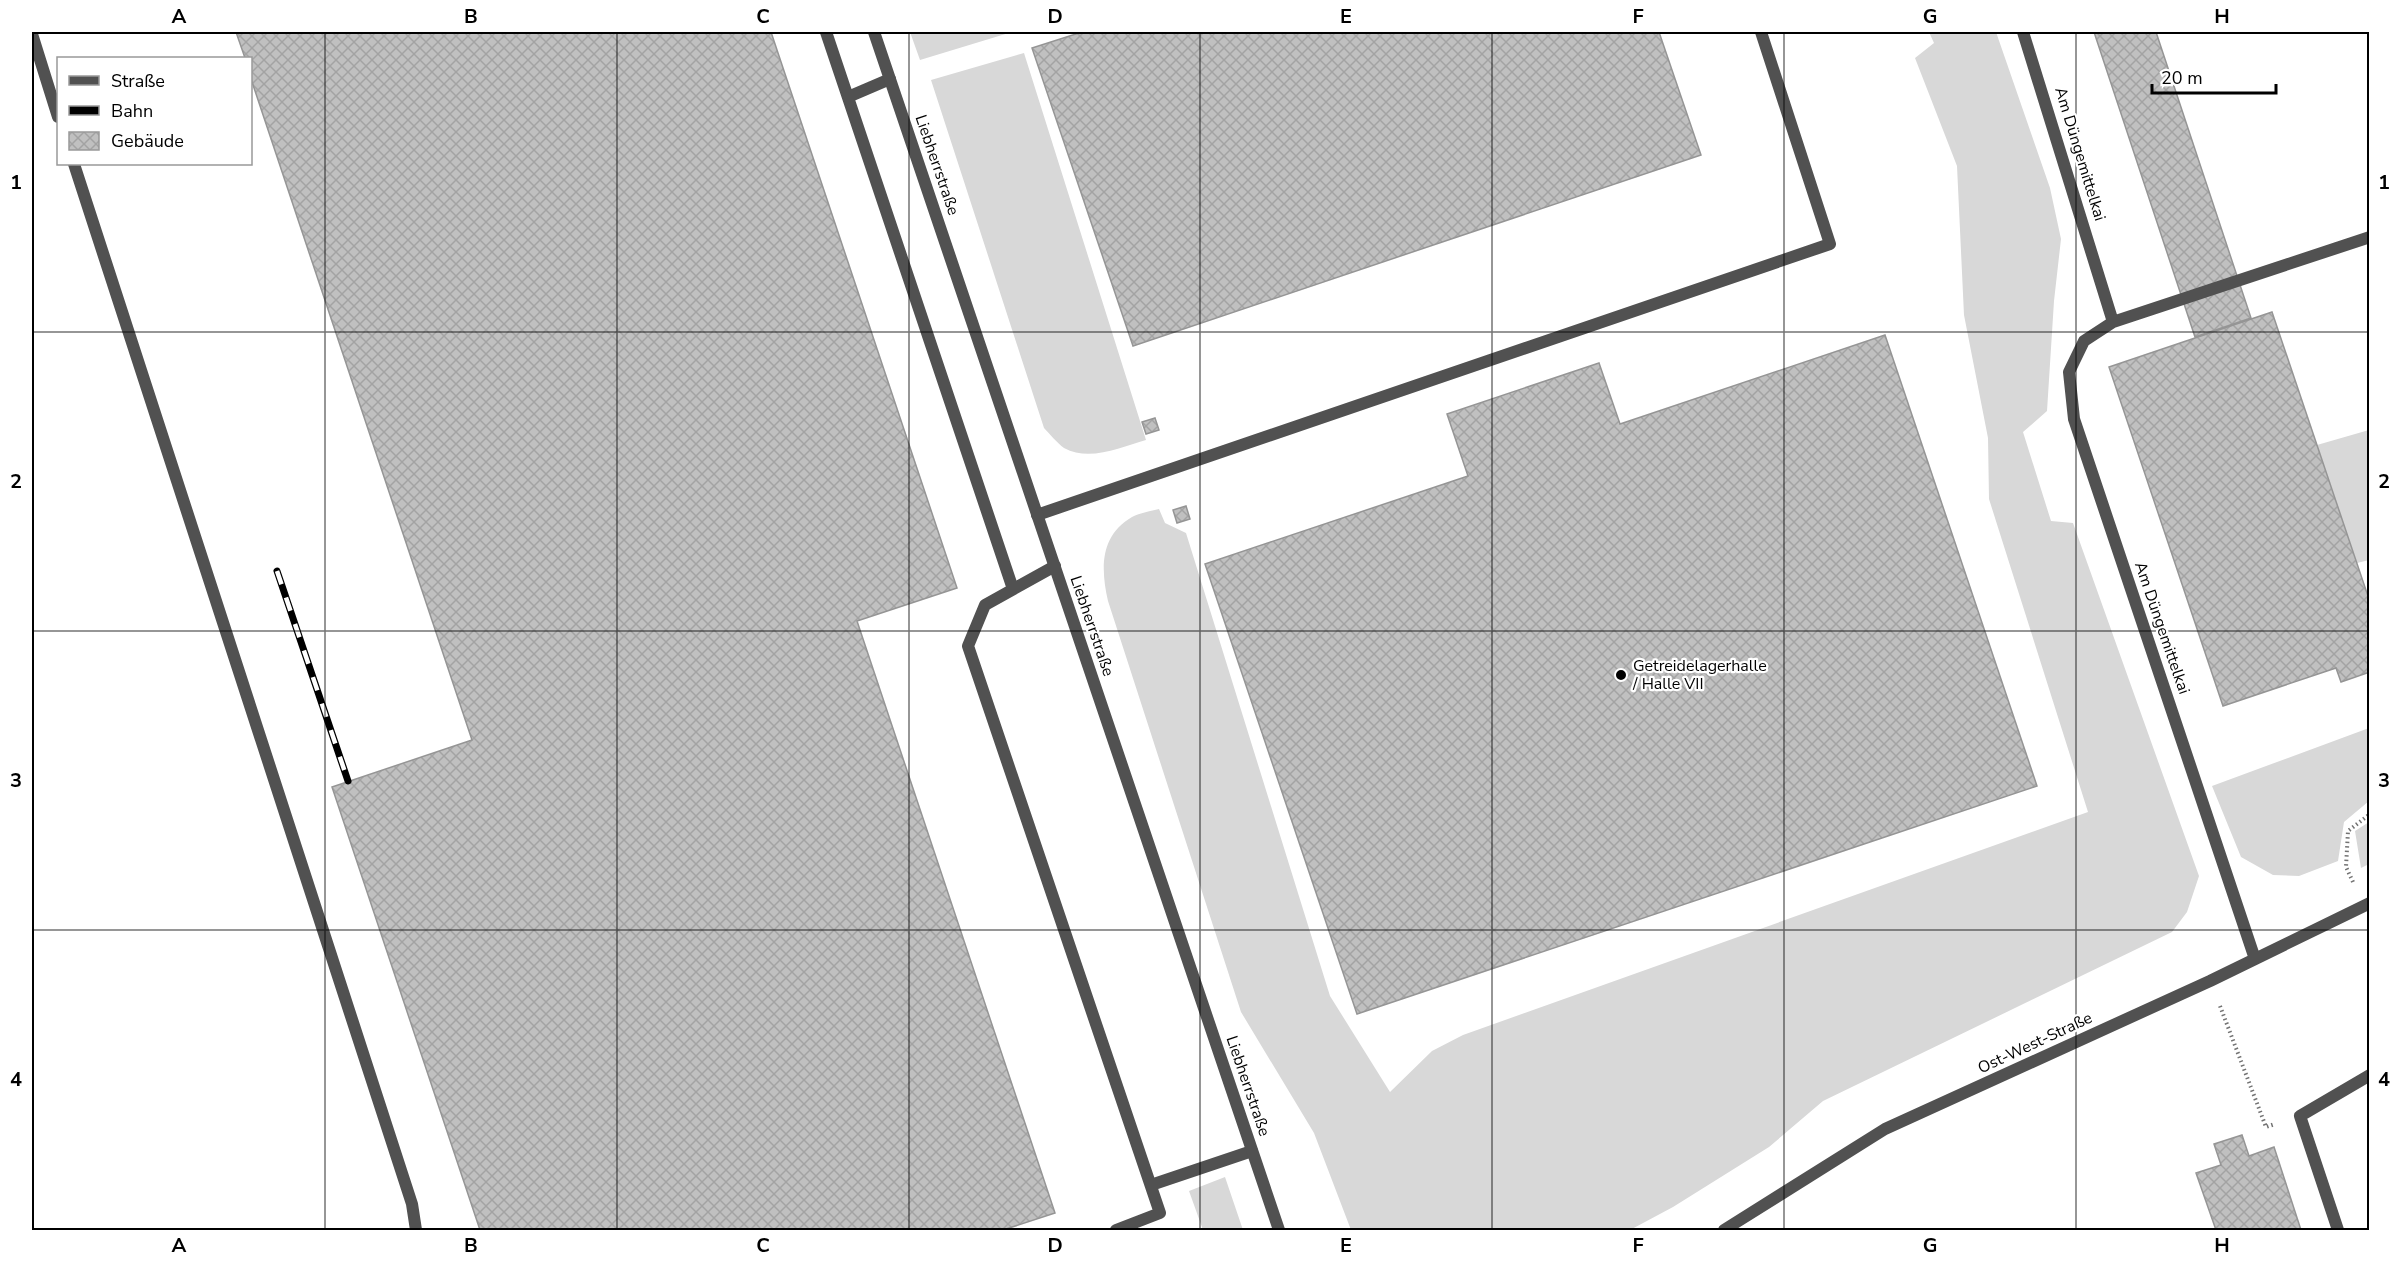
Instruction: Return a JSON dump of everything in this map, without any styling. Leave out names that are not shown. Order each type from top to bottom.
[{"type":"street","points":[[826,32],[1013,589]]},
{"type":"street","name":"Liebherrstraße","points":[[874,32],[1279,1230]]},
{"type":"street","points":[[1037,516],[1830,244],[1761,32]]},
{"type":"street","name":"Am Düngemittelkai","points":[[2023,32],[2114,322]]},
{"type":"street","points":[[32,34],[57,114]]},
{"type":"street","points":[[848,97],[890,79]]},
{"type":"street","points":[[74,165],[409,1193],[416,1230]]},
{"type":"street","name":"Am Düngemittelkai","points":[[2255,959],[2074,419],[2069,372],[2084,341],[2114,322],[2370,237]]},
{"type":"street","points":[[1055,566],[985,605],[968,646],[1160,1213],[1116,1230]]},
{"type":"street","name":"Ost-West-Straße","points":[[1724,1230],[1885,1129],[2210,981],[2367,905]]},
{"type":"street","points":[[2338,1230],[2300,1116],[2370,1075]]},
{"type":"street","points":[[1151,1185],[1252,1151]]},
{"type":"path","points":[[2367,905],[2346,867],[2348,831],[2370,814]]},
{"type":"path","points":[[2210,981],[2265,1127],[2300,1116]]},
{"type":"shaded area","points":[[910,32],[1012,32],[920,60]]},
{"type":"shaded area","points":[[1929,32],[1996,32],[2050,188],[2061,239],[2054,301],[2047,411],[2023,432],[2051,521],[2073,523],[2199,876],[2187,912],[2172,932],[1823,1101],[1769,1147],[1673,1207],[1630,1230],[1351,1230],[1314,1133],[1241,1012],[1108,601],[1104,566],[1108,544],[1121,525],[1132,517],[1159,509],[1165,523],[1186,533],[1330,996],[1390,1092],[1432,1051],[1463,1035],[2088,812],[1989,499],[1988,438],[1964,315],[1957,166],[1915,58],[1934,43]]},
{"type":"shaded area","points":[[1024,53],[1146,440],[1105,452],[1084,454],[1074,452],[1061,446],[1044,428],[931,80]]},
{"type":"shaded area","points":[[2369,430],[2369,560],[2357,563],[2317,445]]},
{"type":"shaded area","points":[[2369,728],[2369,801],[2344,822],[2338,861],[2299,876],[2273,875],[2241,857],[2212,786]]},
{"type":"shaded area","points":[[2369,822],[2369,864],[2361,868],[2355,831]]},
{"type":"shaded area","points":[[1225,1177],[1243,1230],[1203,1230],[1189,1191]]},
{"type":"building","points":[[236,32],[771,32],[957,588],[857,621],[1055,1213],[1003,1230],[480,1230],[332,787],[472,740],[252,82],[252,57],[245,57]]},
{"type":"building","points":[[1082,32],[1659,32],[1701,155],[1133,346],[1032,48]]},
{"type":"building","points":[[2094,32],[2156,32],[2251,318],[2195,337]]},
{"type":"building","points":[[2272,312],[2370,602],[2370,672],[2341,682],[2336,668],[2223,706],[2109,367]]},
{"type":"building","name":"Getreidelagerhalle / Halle VII","points":[[1885,335],[2037,786],[1357,1014],[1205,564],[1468,476],[1447,414],[1599,363],[1620,424]]},
{"type":"building","points":[[1155,418],[1159,430],[1146,434],[1142,422]]},
{"type":"building","points":[[1186,506],[1190,519],[1177,523],[1173,510]]},
{"type":"building","points":[[2242,1135],[2249,1156],[2274,1147],[2301,1230],[2216,1230],[2196,1173],[2221,1165],[2214,1144]]},
{"type":"railway","points":[[277,571],[348,781]]},
{"type":"place","name":"Getreidelagerhalle / Halle VII","points":[[1621,675]]}]
